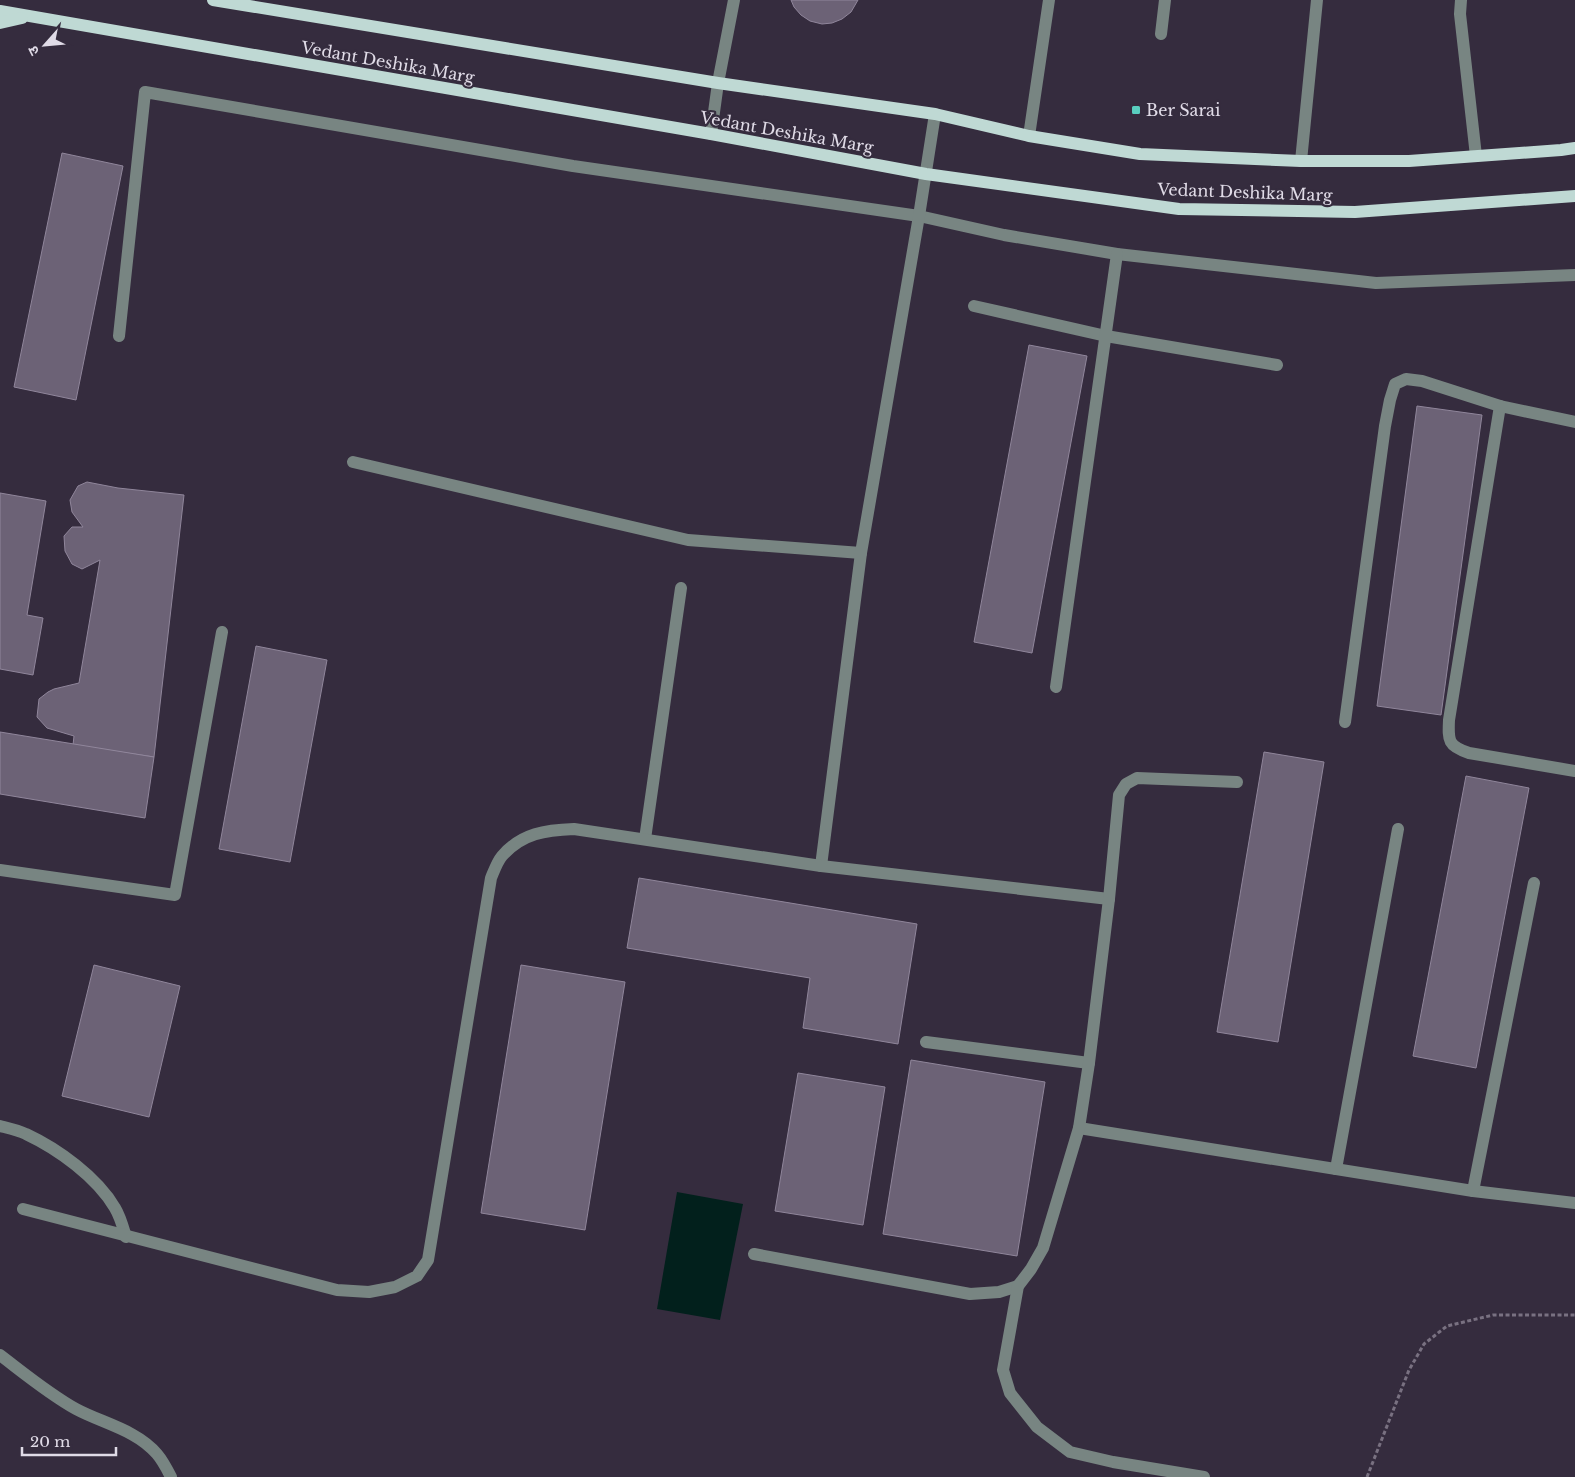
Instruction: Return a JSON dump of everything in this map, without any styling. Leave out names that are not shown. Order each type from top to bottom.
[{"type":"main road","name":"Vedant Deshika Marg","points":[[213,0],[718,83],[935,114],[1030,136],[1140,154],[1301,161],[1409,161],[1575,148]]},
{"type":"main road","name":"Vedant Deshika Marg","points":[[0,11],[711,134],[926,174],[1180,209],[1355,212],[1575,196]]},
{"type":"main road","points":[[0,23],[29,16]]},
{"type":"street","points":[[711,134],[718,83],[734,0]]},
{"type":"street","points":[[1030,136],[1049,0]]},
{"type":"street","points":[[1160,34],[1165,0]]},
{"type":"street","points":[[1301,161],[1317,0]]},
{"type":"street","points":[[1461,0],[1460,14],[1476,156]]},
{"type":"street","points":[[119,336],[145,92],[573,166],[919,216],[1004,235],[1117,254],[1376,283],[1575,275]]},
{"type":"street","points":[[821,866],[862,553],[935,114]]},
{"type":"street","points":[[1056,688],[1117,254]]},
{"type":"street","points":[[974,306],[1106,336],[1277,365]]},
{"type":"street","points":[[1345,722],[1385,426],[1395,384],[1406,379],[1422,381],[1500,406],[1575,422]]},
{"type":"street","points":[[1500,406],[1449,720],[1448,736],[1455,748],[1469,753],[1575,771]]},
{"type":"street","points":[[353,462],[688,540],[862,553]]},
{"type":"street","points":[[645,839],[680,588]]},
{"type":"street","points":[[0,870],[175,895],[222,632]]},
{"type":"street","points":[[1204,1477],[1113,1462],[1070,1452],[1038,1427],[1010,1392],[1003,1370],[1018,1286],[1031,1269],[1043,1248],[1079,1128],[1089,1063],[1119,795],[1126,784],[1137,778],[1152,777],[1237,782]]},
{"type":"street","points":[[23,1209],[337,1290],[369,1292],[395,1287],[417,1276],[428,1260],[491,878],[501,858],[520,840],[548,830],[574,829],[821,866],[1108,899]]},
{"type":"street","points":[[1336,1169],[1398,829]]},
{"type":"street","points":[[1473,1191],[1534,883]]},
{"type":"street","points":[[926,1042],[1089,1063]]},
{"type":"street","points":[[0,1126],[24,1133],[80,1168],[103,1190],[116,1209],[126,1237]]},
{"type":"street","points":[[1079,1128],[1473,1191],[1575,1203]]},
{"type":"street","points":[[754,1254],[970,1294],[1000,1292],[1018,1286]]},
{"type":"street","points":[[0,1355],[50,1393],[77,1410],[132,1434],[147,1444],[158,1454],[171,1477]]},
{"type":"path","points":[[1367,1477],[1409,1370],[1424,1344],[1447,1326],[1494,1315],[1575,1315]]},
{"type":"shaded area","points":[[677,1192],[743,1204],[720,1320],[657,1309]]},
{"type":"building","points":[[791,0],[858,0],[851,12],[842,19],[822,24],[810,21],[801,15]]},
{"type":"building","points":[[62,153],[123,166],[76,400],[14,387]]},
{"type":"building","points":[[1029,345],[1087,356],[1032,653],[974,642]]},
{"type":"building","points":[[1417,406],[1482,415],[1441,715],[1377,706]]},
{"type":"building","points":[[87,482],[118,488],[184,495],[154,757],[73,745],[74,736],[47,728],[37,717],[39,699],[54,689],[79,683],[100,560],[82,569],[72,564],[65,551],[64,536],[72,527],[83,527],[72,512],[70,500],[78,486]]},
{"type":"building","points":[[0,493],[46,501],[27,615],[43,618],[33,675],[0,669]]},
{"type":"building","points":[[256,646],[327,660],[290,862],[219,849]]},
{"type":"building","points":[[0,732],[154,757],[145,818],[0,794]]},
{"type":"building","points":[[1264,752],[1324,762],[1278,1042],[1217,1032]]},
{"type":"building","points":[[1466,776],[1529,788],[1476,1068],[1413,1056]]},
{"type":"building","points":[[639,878],[917,924],[898,1044],[803,1028],[810,978],[627,948]]},
{"type":"building","points":[[94,965],[180,986],[149,1117],[62,1096]]},
{"type":"building","points":[[521,965],[625,982],[585,1230],[481,1213]]},
{"type":"building","points":[[911,1060],[1045,1082],[1017,1256],[883,1234]]},
{"type":"building","points":[[798,1073],[885,1087],[863,1225],[775,1211]]},
{"type":"place","name":"Ber Sarai","points":[[1136,110]]}]
